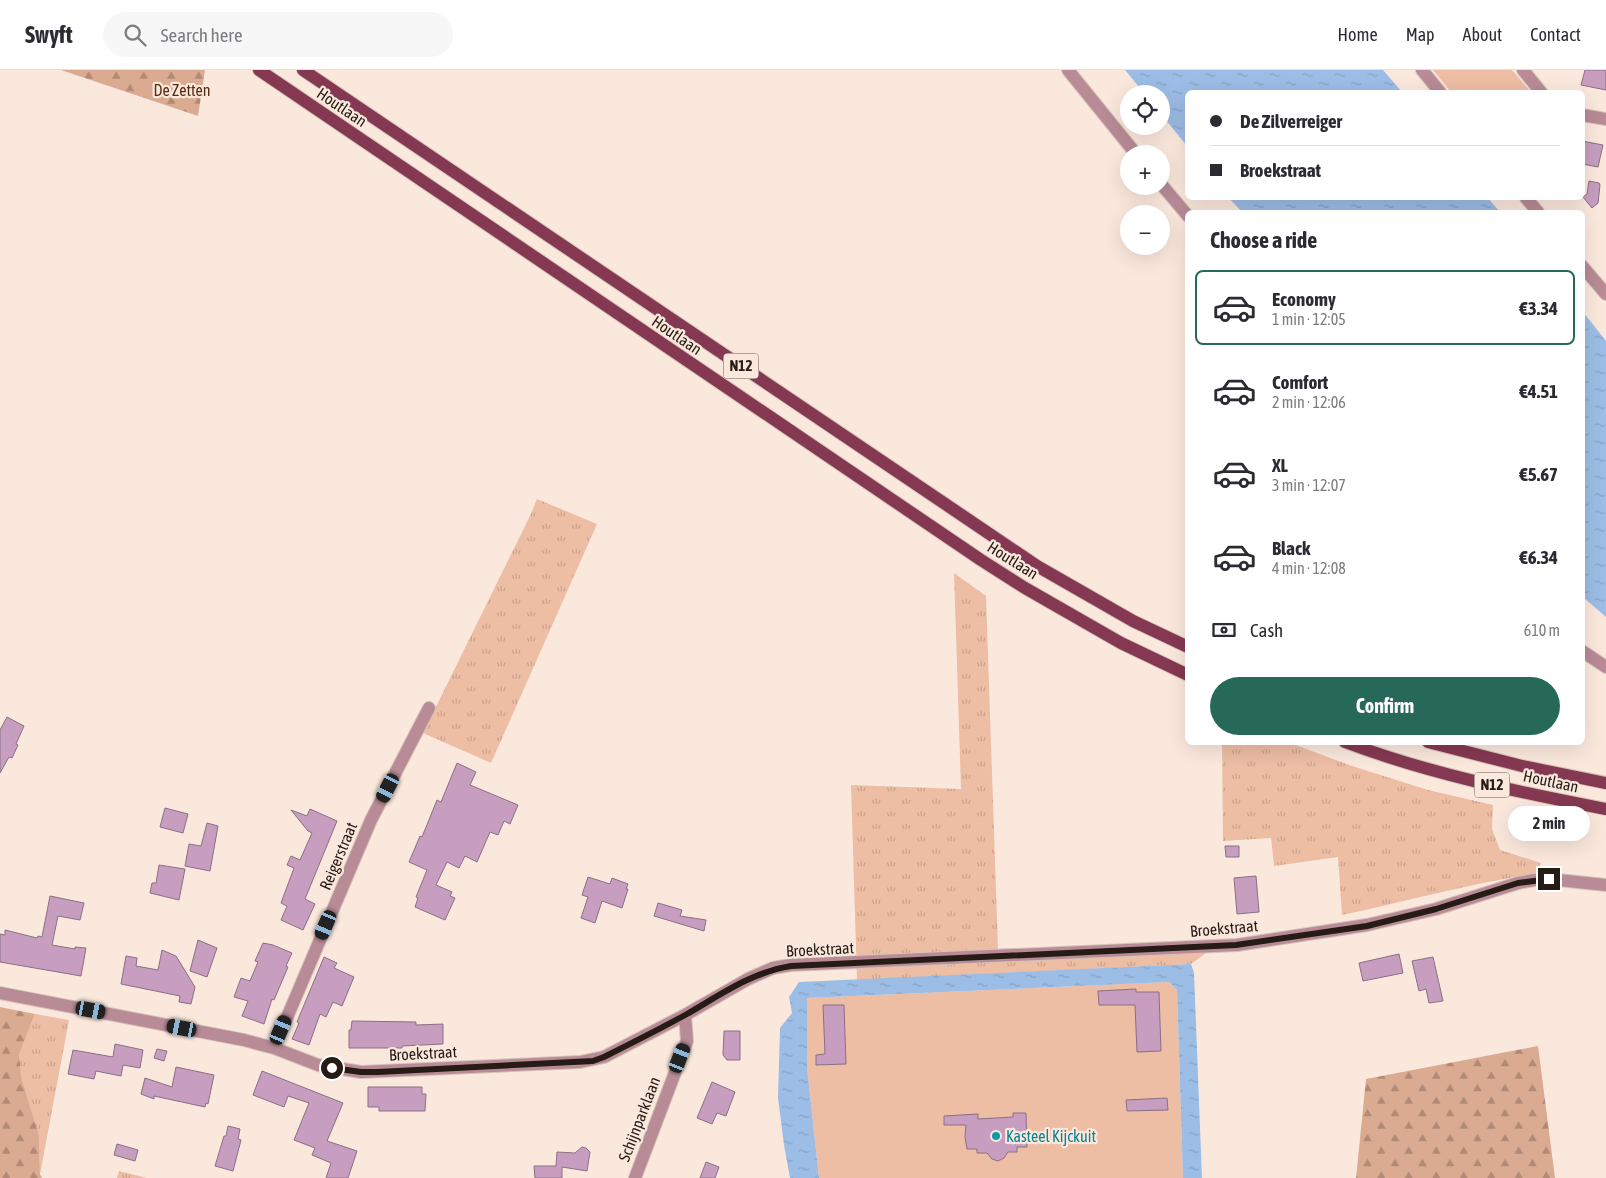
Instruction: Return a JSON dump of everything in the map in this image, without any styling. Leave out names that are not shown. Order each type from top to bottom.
[{"type":"main road","name":"Houtlaan","points":[[259,70],[981,560],[1121,644],[1185,674]]},
{"type":"main road","name":"Houtlaan","points":[[303,70],[1037,566],[1133,621],[1185,646]]},
{"type":"main road","name":"Houtlaan","points":[[1353,745],[1380,755],[1448,774],[1531,795],[1606,809]]},
{"type":"main road","name":"Houtlaan","points":[[1440,745],[1522,766],[1606,783]]},
{"type":"street","points":[[1068,70],[1129,145]]},
{"type":"street","points":[[1422,70],[1438,90]]},
{"type":"street","points":[[1523,70],[1539,90]]},
{"type":"street","points":[[1585,116],[1606,119]]},
{"type":"street","points":[[1170,195],[1185,212]]},
{"type":"street","points":[[1528,200],[1536,210]]},
{"type":"street","points":[[1585,270],[1606,294]]},
{"type":"street","points":[[1585,653],[1606,667]]},
{"type":"street","name":"Reigerstraat","points":[[274,1048],[371,820],[429,708]]},
{"type":"street","name":"Broekstraat","points":[[0,993],[224,1036],[274,1048],[318,1065],[361,1072],[580,1062],[604,1057],[685,1015],[748,979],[772,968],[1236,945],[1367,926],[1436,909],[1518,883],[1534,880],[1549,879],[1606,885]]},
{"type":"street","name":"Schijnparklaan","points":[[635,1178],[686,1041],[685,1015]]},
{"type":"green space","name":"De Zetten","points":[[61,70],[205,70],[198,116]]},
{"type":"green space","points":[[1433,70],[1512,70],[1529,90],[1449,90]]},
{"type":"green space","points":[[537,499],[597,524],[491,763],[423,733]]},
{"type":"green space","points":[[954,573],[986,596],[998,950],[1225,939],[1191,964],[857,980],[851,785],[961,789]]},
{"type":"green space","points":[[1222,745],[1295,745],[1352,766],[1428,790],[1493,805],[1492,829],[1500,850],[1541,863],[1538,873],[1464,887],[1342,915],[1338,857],[1274,866],[1271,838],[1223,841]]},
{"type":"green space","points":[[1169,982],[1177,990],[1183,1178],[819,1178],[807,1067],[807,998]]},
{"type":"green space","points":[[0,1007],[35,1014],[19,1055],[22,1080],[39,1135],[40,1174],[42,1178],[0,1178]]},
{"type":"green space","points":[[35,1014],[69,1020],[40,1174],[39,1135],[22,1080],[19,1055]]},
{"type":"green space","points":[[1538,1046],[1555,1178],[1356,1178],[1366,1079]]},
{"type":"green space","points":[[119,1171],[147,1178],[117,1178]]},
{"type":"water","points":[[1125,70],[1383,70],[1400,90],[1185,90],[1185,144],[1170,125],[1170,85],[1138,85]]},
{"type":"water","points":[[1231,200],[1490,200],[1498,210],[1240,210]]},
{"type":"water","points":[[1585,315],[1606,341],[1606,617],[1585,599]]},
{"type":"water","points":[[1191,964],[1194,973],[1202,1178],[1183,1178],[1177,990],[1169,982],[807,998],[807,1067],[819,1178],[790,1178],[778,1098],[780,1028],[792,1013],[789,997],[799,982]]},
{"type":"building","points":[[1585,70],[1606,70],[1606,90],[1581,85]]},
{"type":"building","points":[[1585,142],[1603,145],[1598,167],[1585,165]]},
{"type":"building","points":[[1589,181],[1599,183],[1598,203],[1592,208],[1585,199]]},
{"type":"building","points":[[7,717],[24,726],[12,758],[9,757],[0,773],[0,730]]},
{"type":"building","points":[[457,763],[476,772],[470,785],[518,805],[510,824],[504,821],[498,835],[490,832],[477,862],[465,856],[459,868],[447,862],[436,885],[452,892],[450,896],[455,898],[445,920],[415,907],[418,898],[416,897],[427,870],[409,862],[420,836],[422,837],[437,800],[441,802]]},
{"type":"building","points":[[165,808],[188,814],[183,833],[160,827]]},
{"type":"building","points":[[310,809],[337,821],[305,899],[315,904],[303,930],[281,920],[287,906],[281,903],[294,868],[287,865],[291,856],[300,860],[312,833],[308,831],[291,810],[307,816]]},
{"type":"building","points":[[207,823],[218,826],[210,871],[185,866],[189,844],[201,846]]},
{"type":"building","points":[[1225,846],[1239,846],[1239,857],[1226,857]]},
{"type":"building","points":[[159,865],[185,869],[179,900],[150,893],[152,883],[156,883]]},
{"type":"building","points":[[1256,876],[1259,912],[1237,914],[1234,878]]},
{"type":"building","points":[[588,877],[610,884],[612,878],[628,884],[622,908],[602,901],[595,923],[581,918],[588,897],[582,895]]},
{"type":"building","points":[[50,896],[84,903],[80,920],[58,916],[52,945],[75,949],[75,947],[86,948],[81,976],[0,962],[0,934],[5,935],[5,930],[37,938],[38,936],[42,937]]},
{"type":"building","points":[[658,903],[682,910],[680,916],[706,920],[704,931],[654,916]]},
{"type":"building","points":[[198,940],[217,948],[207,977],[190,971]]},
{"type":"building","points":[[263,943],[292,953],[274,1000],[272,999],[264,1024],[242,1016],[248,1001],[234,997],[241,978],[250,981],[258,962],[255,961]]},
{"type":"building","points":[[162,950],[176,956],[195,987],[191,1004],[179,1002],[180,996],[121,984],[126,956],[137,958],[136,966],[158,970]]},
{"type":"building","points":[[1399,954],[1403,973],[1363,981],[1359,963]]},
{"type":"building","points":[[324,957],[337,963],[334,968],[354,977],[342,1006],[333,1002],[326,1017],[320,1014],[309,1045],[292,1039],[299,1023],[297,1022]]},
{"type":"building","points":[[1433,957],[1443,1001],[1429,1003],[1426,989],[1419,991],[1412,961]]},
{"type":"building","points":[[1136,989],[1136,992],[1159,992],[1161,1051],[1137,1052],[1135,1005],[1099,1005],[1098,991]]},
{"type":"building","points":[[823,1005],[844,1005],[846,1064],[816,1065],[816,1055],[825,1054]]},
{"type":"building","points":[[352,1021],[416,1022],[416,1025],[443,1024],[443,1044],[402,1046],[402,1048],[349,1048],[349,1030],[351,1030]]},
{"type":"building","points":[[724,1031],[740,1031],[740,1060],[727,1060],[723,1055]]},
{"type":"building","points":[[115,1044],[143,1050],[140,1068],[123,1065],[121,1076],[96,1071],[94,1079],[68,1074],[73,1050],[113,1057]]},
{"type":"building","points":[[157,1049],[167,1051],[164,1061],[154,1058]]},
{"type":"building","points":[[176,1067],[214,1075],[208,1104],[206,1103],[205,1107],[154,1096],[154,1099],[141,1094],[145,1078],[172,1087]]},
{"type":"building","points":[[262,1071],[343,1103],[327,1141],[357,1151],[348,1178],[326,1178],[331,1163],[312,1155],[315,1148],[294,1140],[309,1103],[288,1096],[284,1107],[253,1095]]},
{"type":"building","points":[[712,1082],[735,1092],[726,1116],[717,1113],[712,1124],[697,1118]]},
{"type":"building","points":[[368,1087],[422,1087],[422,1094],[426,1094],[425,1111],[379,1111],[379,1107],[368,1107]]},
{"type":"building","points":[[1167,1098],[1168,1110],[1127,1111],[1126,1100]]},
{"type":"building","name":"Kasteel Kijckuit","points":[[1013,1113],[1026,1113],[1027,1147],[1017,1147],[1017,1152],[1008,1152],[1004,1158],[998,1161],[992,1159],[987,1153],[977,1153],[977,1149],[967,1149],[966,1125],[944,1125],[944,1116],[978,1114],[978,1119],[1013,1117]]},
{"type":"building","points":[[228,1126],[240,1129],[238,1139],[241,1140],[233,1171],[215,1166]]},
{"type":"building","points":[[117,1144],[138,1150],[135,1161],[114,1155]]},
{"type":"building","points":[[582,1147],[590,1152],[587,1171],[562,1167],[562,1178],[535,1178],[534,1166],[556,1166],[557,1152],[575,1153]]},
{"type":"building","points":[[706,1162],[719,1167],[715,1178],[700,1178]]},
{"type":"place","name":"Kasteel Kijckuit","points":[[996,1136]]},
{"type":"route","points":[[332,1068],[378,1072],[593,1061],[685,1015],[748,979],[772,968],[1236,945],[1367,926],[1436,909],[1518,883],[1549,879]]}]
